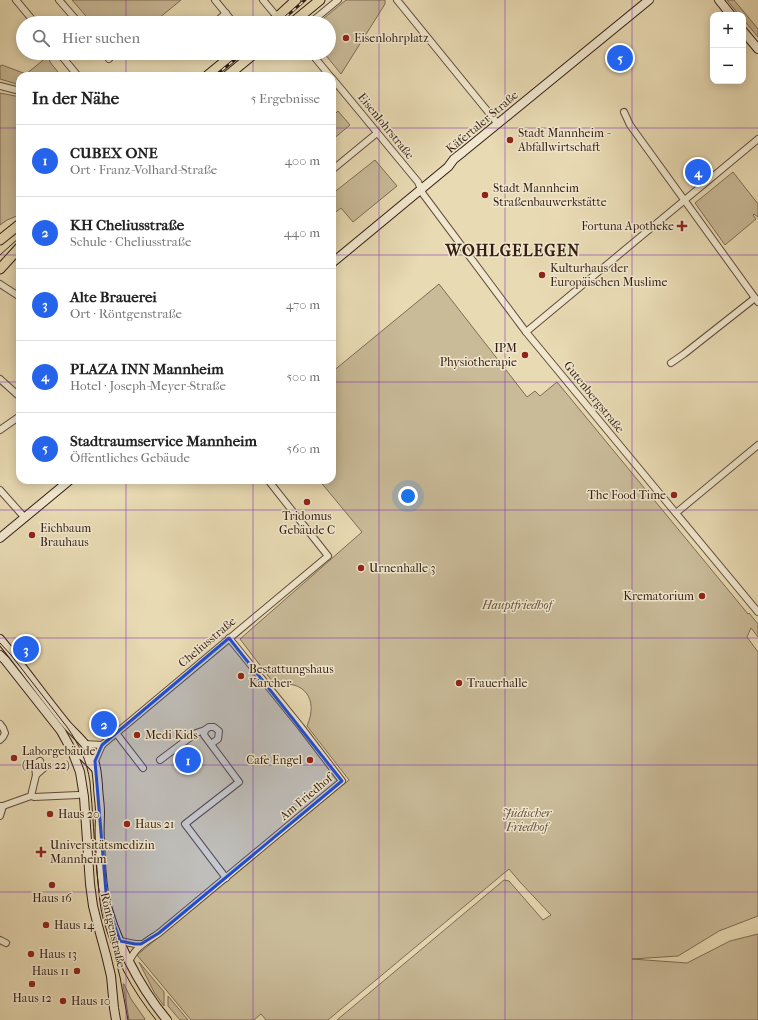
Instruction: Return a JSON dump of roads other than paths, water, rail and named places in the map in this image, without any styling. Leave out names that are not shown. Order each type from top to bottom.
[{"type":"main road","points":[[278,16],[296,0]]},
{"type":"main road","points":[[301,16],[320,0]]},
{"type":"main road","name":"Käfertaler Straße","points":[[336,257],[448,167],[454,159],[648,0]]},
{"type":"main road","points":[[719,0],[728,12]]},
{"type":"main road","points":[[746,35],[758,49]]},
{"type":"main road","points":[[213,72],[227,60]]},
{"type":"main road","points":[[232,72],[246,60]]},
{"type":"main road","points":[[1,238],[16,227]]},
{"type":"main road","points":[[0,269],[16,251]]},
{"type":"main road","points":[[0,538],[23,516],[65,484]]},
{"type":"main road","name":"Röntgenstraße","points":[[0,639],[68,726],[85,744],[95,761],[100,811],[100,841],[104,894],[110,917],[129,962],[151,998],[167,1020]]},
{"type":"main road","name":"Röntgenstraße","points":[[0,655],[61,731],[72,751],[80,772],[93,906],[111,976],[116,1020]]},
{"type":"main road","points":[[72,751],[83,756],[96,771]]},
{"type":"street","points":[[16,0],[29,16]]},
{"type":"street","points":[[59,0],[73,16]]},
{"type":"street","points":[[215,0],[226,14],[224,16]]},
{"type":"street","points":[[263,0],[272,16]]},
{"type":"street","points":[[319,16],[338,0]]},
{"type":"street","points":[[397,0],[498,124]]},
{"type":"street","points":[[65,60],[75,72]]},
{"type":"street","name":"Eisenlohrstraße","points":[[317,60],[327,72]]},
{"type":"street","points":[[0,86],[16,90]]},
{"type":"street","name":"Eisenlohrstraße","points":[[336,87],[418,182],[421,189]]},
{"type":"street","points":[[624,112],[630,125],[756,300],[671,363]]},
{"type":"street","points":[[336,167],[377,133]]},
{"type":"street","points":[[526,332],[758,139]]},
{"type":"street","name":"Gutenbergstraße","points":[[421,189],[423,194],[526,332],[758,612]]},
{"type":"street","points":[[0,284],[16,295]]},
{"type":"street","points":[[0,379],[16,393]]},
{"type":"street","points":[[0,430],[16,419]]},
{"type":"street","points":[[676,514],[758,445]]},
{"type":"street","name":"Cheliusstraße","points":[[95,761],[102,745],[328,556],[271,484]]},
{"type":"street","points":[[0,490],[23,516]]},
{"type":"street","name":"Am Friedhof","points":[[129,962],[134,953],[142,944],[159,933],[342,781],[301,727],[229,638]]},
{"type":"street","points":[[0,724],[5,733],[0,740]]},
{"type":"street","points":[[160,760],[196,733],[205,730],[209,726],[214,727],[218,731],[218,739],[211,744]]},
{"type":"street","points":[[205,730],[204,735],[240,782],[185,824],[226,878]]},
{"type":"street","points":[[116,733],[142,768]]},
{"type":"street","points":[[85,744],[102,745]]},
{"type":"street","points":[[31,796],[36,775],[35,767],[40,760]]},
{"type":"street","points":[[36,775],[44,768]]},
{"type":"street","points":[[0,816],[1,806],[31,796],[78,795]]},
{"type":"street","points":[[0,940],[6,943]]},
{"type":"street","points":[[120,941],[142,944]]},
{"type":"tram line","points":[[0,255],[16,241]]},
{"type":"tram line","points":[[0,643],[67,727],[82,753],[90,782],[97,873],[103,918],[112,946],[124,972],[131,985],[156,1020]]},
{"type":"tram line","points":[[117,965],[128,1020]]},
{"type":"railway","points":[[287,16],[305,0]]},
{"type":"railway","points":[[220,72],[234,60]]},
{"type":"place","name":"Eisenlohrplatz","points":[[346,38]]},
{"type":"place","name":"Stadtraumservice Mannheim","points":[[620,58]]},
{"type":"place","name":"Stadt Mannheim - Abfallwirtschaft","points":[[510,140]]},
{"type":"place","name":"PLAZA INN Mannheim","points":[[698,172]]},
{"type":"place","name":"Stadt Mannheim Straßenbauwerkstätte","points":[[485,195]]},
{"type":"place","name":"Fortuna Apotheke","points":[[682,226]]},
{"type":"place","name":"Kulturhaus der Europäischen Muslime","points":[[542,275]]},
{"type":"place","name":"IPM Physiotherapie","points":[[525,355]]},
{"type":"place","name":"The Food Time","points":[[674,495]]},
{"type":"place","name":"Tridomus Gebäude C","points":[[307,502]]},
{"type":"place","name":"Eichbaum Brauhaus","points":[[32,535]]},
{"type":"place","name":"Urnenhalle 3","points":[[361,568]]},
{"type":"place","name":"Krematorium","points":[[702,596]]},
{"type":"place","name":"Alte Brauerei","points":[[26,649]]},
{"type":"place","name":"Bestattungshaus Karcher","points":[[241,676]]},
{"type":"place","name":"Trauerhalle","points":[[459,683]]},
{"type":"place","name":"KH Cheliusstraße","points":[[104,724]]},
{"type":"place","name":"Medi Kids","points":[[137,735]]},
{"type":"place","name":"Laborgebäude (Haus 22)","points":[[14,758]]},
{"type":"place","name":"CUBEX ONE","points":[[188,760]]},
{"type":"place","name":"Cafe Engel","points":[[310,760]]},
{"type":"place","name":"Haus 20","points":[[50,814]]},
{"type":"place","name":"Haus 21","points":[[127,824]]},
{"type":"place","name":"Universitätsmedizin Mannheim","points":[[41,852]]},
{"type":"place","name":"Haus 16","points":[[52,885]]},
{"type":"place","name":"Haus 14","points":[[46,925]]},
{"type":"place","name":"Haus 13","points":[[31,954]]},
{"type":"place","name":"Haus 11","points":[[77,971]]},
{"type":"place","name":"Haus 12","points":[[32,984]]},
{"type":"place","name":"Haus 10","points":[[63,1001]]},
{"type":"district","name":"WOHLGELEGEN","points":[[513,250]]},
{"type":"park label","name":"Hauptfriedhof","points":[[517,605]]},
{"type":"park label","name":"Jüdischer Friedhof","points":[[527,820]]}]
